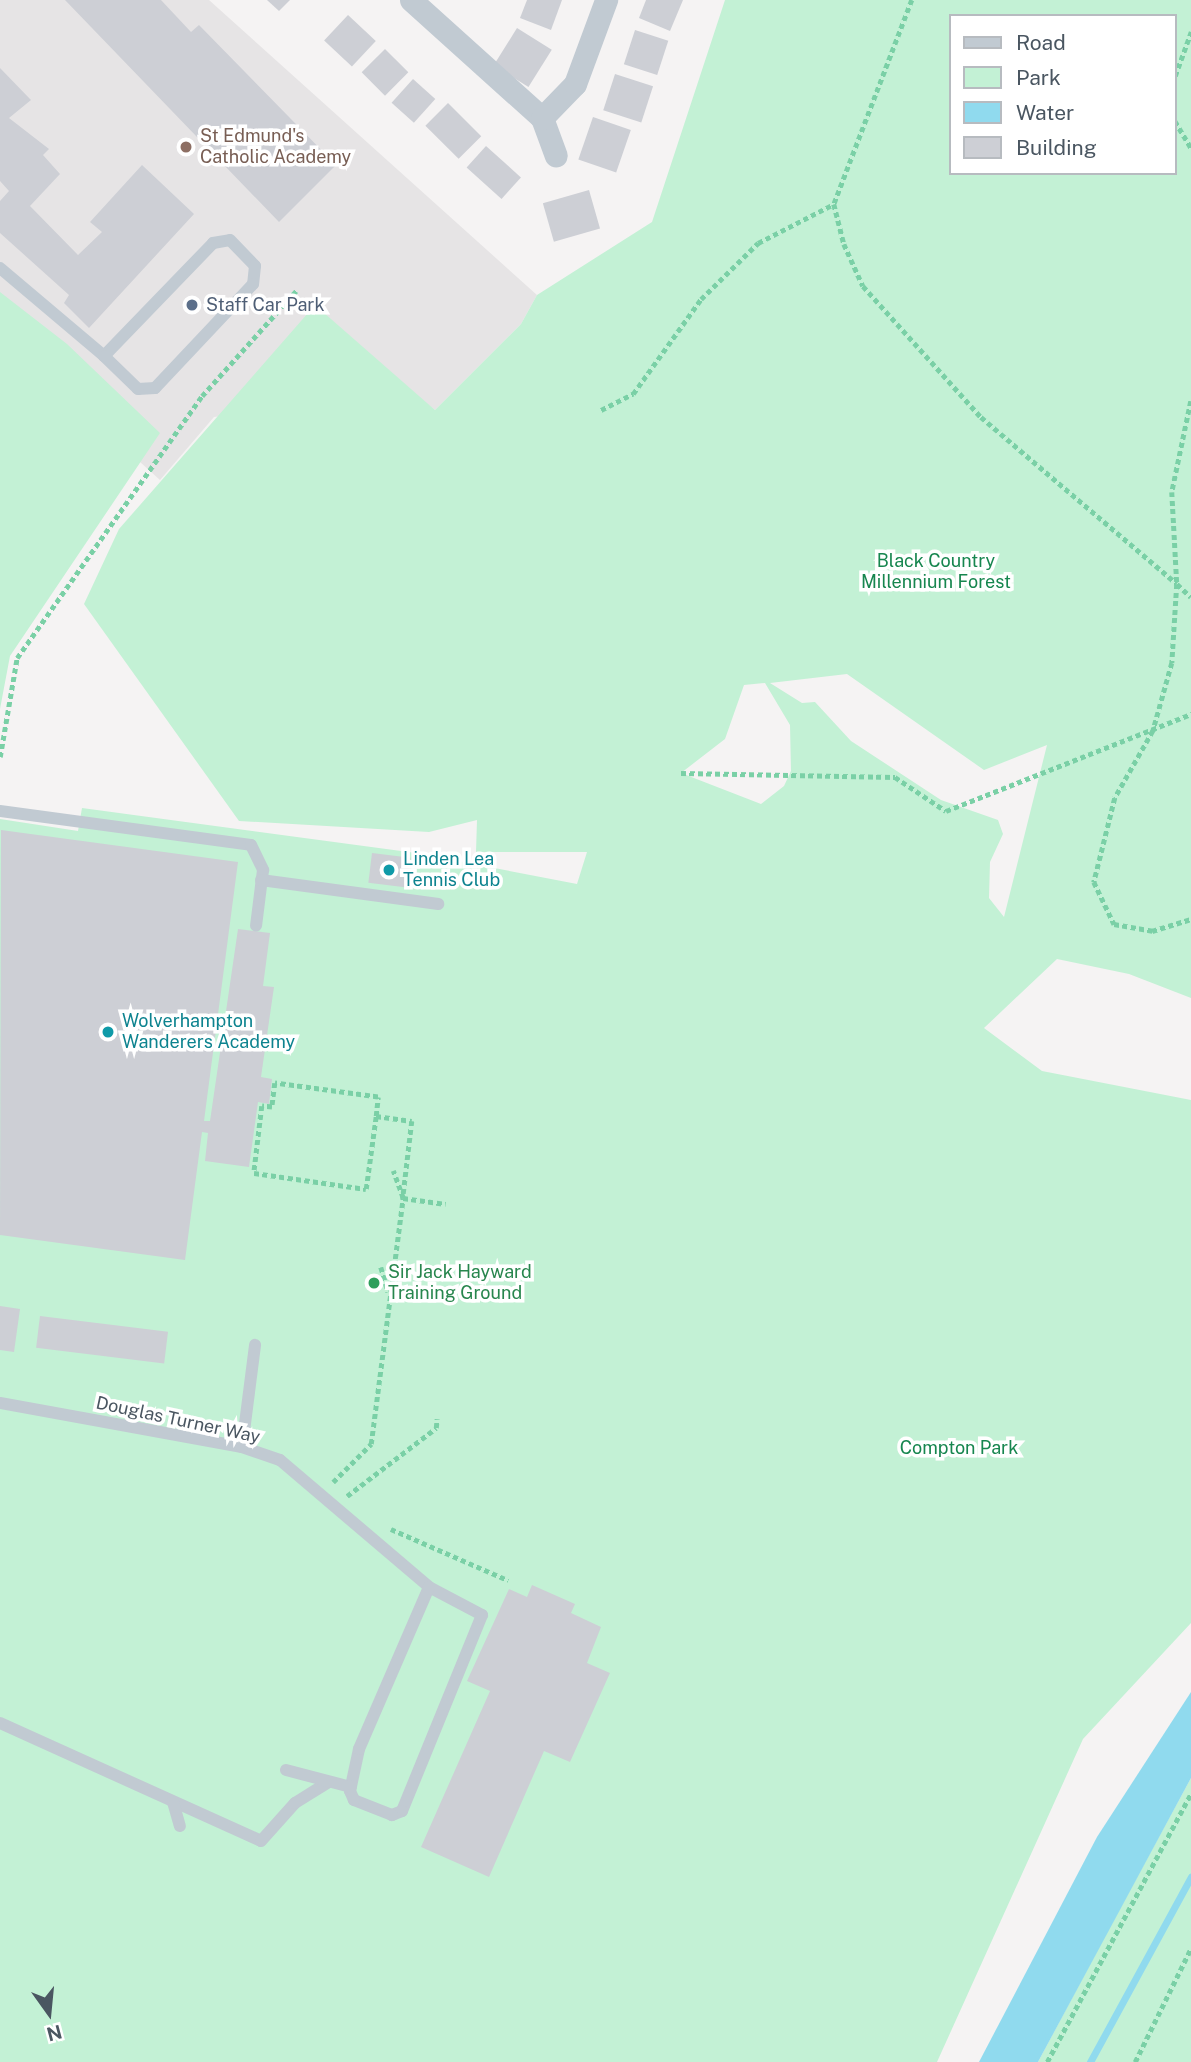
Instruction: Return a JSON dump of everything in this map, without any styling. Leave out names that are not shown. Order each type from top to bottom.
[{"type":"street","points":[[411,0],[542,118],[556,156]]},
{"type":"street","points":[[542,118],[575,84],[606,0]]},
{"type":"lane","points":[[0,268],[104,356],[138,389],[155,388],[253,284],[255,266],[230,240],[213,243],[104,356]]},
{"type":"lane","points":[[0,811],[251,845],[261,858],[256,926]]},
{"type":"lane","points":[[261,880],[438,904]]},
{"type":"lane","points":[[242,1447],[255,1345]]},
{"type":"lane","name":"Douglas Turner Way","points":[[0,1403],[242,1447],[292,1469],[429,1587],[477,1610],[482,1622],[402,1811],[392,1815],[354,1800],[351,1787]]},
{"type":"lane","points":[[286,1770],[351,1787],[359,1749],[429,1587]]},
{"type":"lane","points":[[0,1723],[261,1841],[295,1803],[328,1782]]},
{"type":"lane","points":[[173,1802],[180,1826]]},
{"type":"path","points":[[912,0],[834,204],[863,286],[981,417],[1191,597]]},
{"type":"path","points":[[1177,70],[1191,32]]},
{"type":"path","points":[[1177,124],[1191,148]]},
{"type":"path","points":[[601,410],[633,394],[701,299],[758,243],[834,204]]},
{"type":"path","points":[[0,757],[17,658],[202,396],[296,290]]},
{"type":"path","points":[[1191,401],[1172,492],[1177,584],[1172,663],[1153,731],[1115,798],[1094,883],[1114,924],[1152,931],[1191,919]]},
{"type":"path","points":[[681,773],[895,777],[946,811],[1053,772],[1191,714]]},
{"type":"path","points":[[275,1083],[378,1097],[376,1116],[366,1189],[254,1173],[262,1106],[272,1107],[275,1083]]},
{"type":"path","points":[[330,1485],[371,1444],[403,1198],[412,1121],[376,1116]]},
{"type":"path","points":[[393,1171],[403,1198]]},
{"type":"path","points":[[403,1198],[446,1204]]},
{"type":"path","points":[[381,1267],[389,1300]]},
{"type":"path","points":[[345,1498],[436,1428],[437,1419]]},
{"type":"path","points":[[382,1525],[508,1580]]},
{"type":"path","points":[[1047,2062],[1191,1793]]},
{"type":"path","points":[[1135,2062],[1191,1948]]},
{"type":"shaded area","name":"St Edmund's Catholic Academy","points":[[0,0],[209,0],[537,295],[521,324],[435,410],[409,390],[214,417],[160,480],[0,336]]},
{"type":"green space","points":[[725,0],[1191,0],[1191,998],[1129,974],[1057,959],[984,1028],[1042,1071],[1191,1100],[1191,1623],[1083,1739],[937,2062],[0,2062],[0,819],[78,831],[82,808],[416,853],[577,884],[587,852],[476,852],[477,820],[429,832],[239,821],[84,604],[119,529],[315,305],[435,410],[521,324],[537,295],[652,222]],"holes":[[[847,674],[984,770],[1047,745],[1004,917],[989,898],[990,862],[1003,834],[998,820],[941,800],[851,741],[815,702],[802,703],[770,683]],[[765,683],[790,725],[791,771],[784,786],[761,804],[681,773],[725,739],[744,685]]]},
{"type":"green space","points":[[0,292],[67,344],[160,433],[10,656],[0,709]]},
{"type":"green space","points":[[1191,1778],[1191,2062],[1038,2062],[1112,1923]]},
{"type":"water","points":[[1191,1692],[1191,1778],[1038,2062],[979,2062],[1097,1837]]},
{"type":"building","points":[[65,0],[161,0],[191,32],[199,25],[336,165],[279,222]]},
{"type":"building","points":[[267,0],[290,0],[279,11]]},
{"type":"building","points":[[527,0],[562,0],[551,30],[520,18]]},
{"type":"building","points":[[646,0],[683,0],[670,31],[639,18]]},
{"type":"building","points":[[348,15],[376,41],[352,67],[324,41]]},
{"type":"building","points":[[517,28],[552,50],[528,87],[494,65]]},
{"type":"building","points":[[635,30],[668,41],[657,75],[624,64]]},
{"type":"building","points":[[385,49],[408,72],[385,96],[362,72]]},
{"type":"building","points":[[0,68],[31,100],[9,118],[49,149],[43,155],[60,174],[30,206],[78,255],[102,232],[90,222],[142,165],[194,214],[89,328],[64,303],[69,295],[0,233],[0,201],[9,191],[0,181]]},
{"type":"building","points":[[615,74],[653,86],[641,123],[603,110]]},
{"type":"building","points":[[413,79],[435,99],[414,123],[392,103]]},
{"type":"building","points":[[448,103],[481,136],[459,159],[425,126]]},
{"type":"building","points":[[593,117],[631,130],[616,173],[578,160]]},
{"type":"building","points":[[486,146],[521,177],[502,199],[467,168]]},
{"type":"building","points":[[589,190],[600,228],[554,242],[543,203]]},
{"type":"building","name":"Wolverhampton Wanderers Academy","points":[[1,830],[238,862],[204,1121],[210,1121],[238,929],[270,933],[263,986],[274,987],[261,1077],[272,1079],[269,1104],[258,1102],[249,1167],[205,1161],[208,1133],[202,1132],[185,1260],[0,1235]]},
{"type":"building","name":"Linden Lea Tennis Club","points":[[372,853],[411,858],[407,888],[368,883]]},
{"type":"building","points":[[0,1306],[20,1309],[14,1352],[0,1350]]},
{"type":"building","points":[[40,1316],[168,1332],[164,1363],[36,1348]]},
{"type":"building","points":[[532,1585],[575,1604],[571,1613],[601,1627],[587,1663],[610,1673],[570,1762],[544,1751],[489,1877],[421,1847],[490,1691],[467,1681],[509,1589],[527,1597]]},
{"type":"waterway","points":[[1090,2062],[1191,1877]]},
{"type":"place","name":"St Edmund's Catholic Academy","points":[[186,147]]},
{"type":"place","name":"Staff Car Park","points":[[192,305]]},
{"type":"place","name":"Linden Lea Tennis Club","points":[[389,870]]},
{"type":"place","name":"Wolverhampton Wanderers Academy","points":[[108,1032]]},
{"type":"place","name":"Sir Jack Hayward Training Ground","points":[[374,1283]]},
{"type":"park label","name":"Black Country Millennium Forest","points":[[936,572]]},
{"type":"park label","name":"Compton Park","points":[[959,1448]]}]
